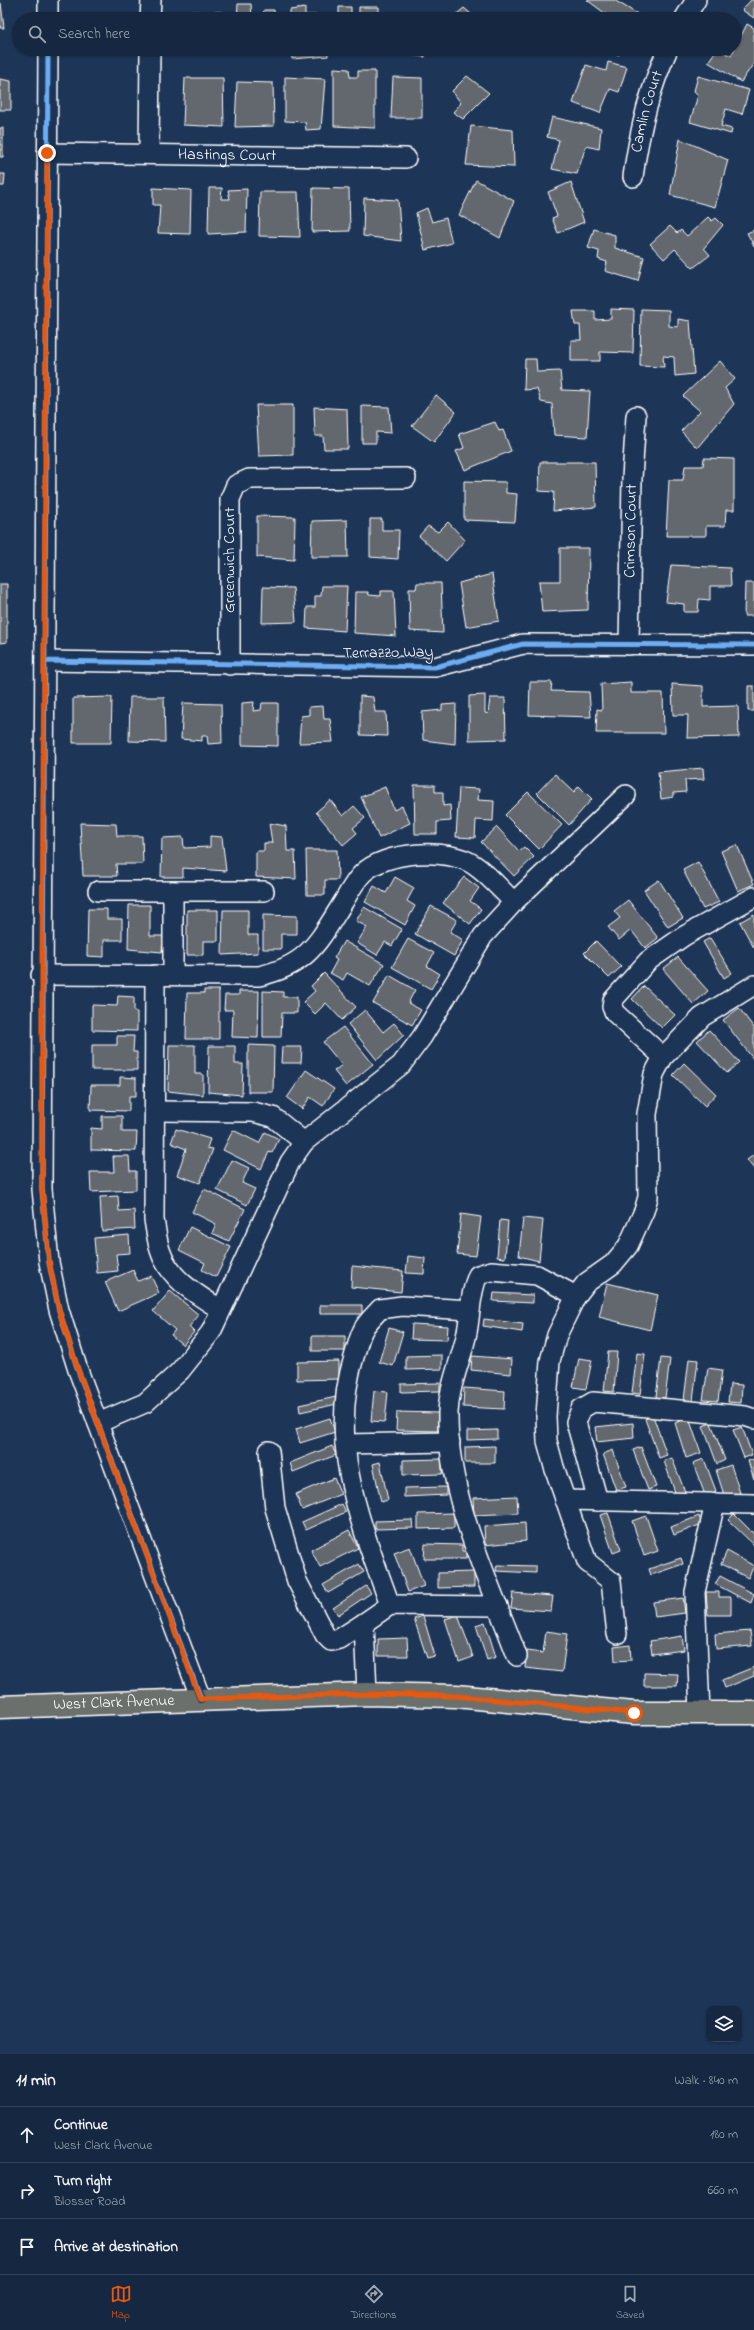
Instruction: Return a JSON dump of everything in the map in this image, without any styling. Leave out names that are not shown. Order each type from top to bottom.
[{"type":"main road","name":"West Clark Avenue","points":[[0,1707],[367,1694],[456,1696],[634,1713],[754,1713]]},
{"type":"street","points":[[48,0],[48,12]]},
{"type":"street","points":[[150,12],[151,0]]},
{"type":"street","points":[[688,12],[696,0]]},
{"type":"street","points":[[48,56],[42,1189],[49,1262],[59,1310],[98,1423],[200,1699]]},
{"type":"street","points":[[149,154],[150,56]]},
{"type":"street","name":"Camlin Court","points":[[633,177],[638,140],[647,104],[665,56]]},
{"type":"street","name":"Hastings Court","points":[[47,153],[406,158]]},
{"type":"street","name":"Crimson Court","points":[[629,645],[632,478],[636,416]]},
{"type":"street","name":"Greenwich Court","points":[[230,665],[230,499],[236,485],[249,479],[406,478]]},
{"type":"street","name":"Terrazzo Way","points":[[45,661],[130,661],[230,665],[435,667],[523,644],[754,645]]},
{"type":"street","points":[[98,1423],[145,1403],[180,1371],[211,1332],[220,1309],[290,1162],[304,1142],[401,1065],[422,1037],[483,936],[514,902],[626,795]]},
{"type":"street","points":[[42,975],[259,976],[281,971],[300,961],[315,946],[363,873],[386,859],[414,854],[445,854],[474,864],[514,902]]},
{"type":"street","points":[[98,890],[264,891]]},
{"type":"street","points":[[174,891],[164,975],[155,1111],[154,1220],[160,1251],[174,1275],[195,1293],[220,1309]]},
{"type":"street","points":[[663,1057],[615,1013],[612,1007],[613,1000],[648,961],[684,936],[754,898]]},
{"type":"street","points":[[617,1634],[611,1581],[587,1562],[565,1500],[547,1441],[547,1388],[550,1361],[557,1335],[576,1296],[586,1282],[613,1264],[628,1246],[644,1211],[649,1190],[647,1114],[654,1074],[663,1057],[702,1017],[754,984]]},
{"type":"street","points":[[155,1111],[253,1112],[273,1117],[304,1142]]},
{"type":"street","points":[[517,1656],[456,1490],[448,1413],[452,1382],[466,1337],[472,1288],[478,1275],[491,1272],[538,1275],[576,1296]]},
{"type":"street","points":[[390,1605],[360,1521],[348,1476],[344,1411],[349,1372],[364,1328],[380,1309],[402,1306],[470,1310]]},
{"type":"street","points":[[598,1501],[576,1422],[581,1409],[593,1402],[738,1415],[754,1419]]},
{"type":"street","points":[[345,1444],[450,1442]]},
{"type":"street","points":[[269,1451],[275,1508],[297,1581],[325,1635],[331,1641],[339,1639],[390,1605],[498,1606]]},
{"type":"street","points":[[565,1500],[754,1504]]},
{"type":"street","points":[[700,1713],[695,1592],[715,1503]]},
{"type":"street","points":[[364,1623],[367,1694]]},
{"type":"building","points":[[587,0],[614,0],[634,12],[603,12]]},
{"type":"building","points":[[751,0],[754,0],[754,18],[742,10]]},
{"type":"building","points":[[1,3],[4,28],[0,28]]},
{"type":"building","points":[[238,4],[251,4],[252,12],[237,12]]},
{"type":"building","points":[[339,7],[351,7],[351,12],[339,12]]},
{"type":"building","points":[[359,7],[379,7],[379,12],[359,12]]},
{"type":"building","points":[[305,8],[305,12],[290,12],[290,10]]},
{"type":"building","points":[[464,8],[469,12],[459,12]]},
{"type":"building","points":[[264,10],[274,10],[274,12],[263,12]]},
{"type":"building","points":[[183,11],[223,12],[183,12]]},
{"type":"building","points":[[747,24],[754,28],[754,63],[741,82],[708,62],[712,56],[742,56],[742,34]]},
{"type":"building","points":[[292,56],[328,56],[292,59]]},
{"type":"building","points":[[608,62],[627,67],[619,92],[610,89],[600,113],[573,103],[586,65],[606,71]]},
{"type":"building","points":[[334,68],[349,69],[350,77],[358,77],[358,71],[375,71],[375,128],[334,126]]},
{"type":"building","points":[[467,76],[489,93],[463,119],[453,112],[461,103],[452,91]]},
{"type":"building","points":[[698,76],[749,90],[742,114],[726,109],[721,126],[732,129],[731,134],[690,122],[698,95],[694,91]]},
{"type":"building","points":[[285,77],[325,79],[321,129],[306,130],[305,122],[285,121]]},
{"type":"building","points":[[393,77],[422,78],[422,118],[391,118]]},
{"type":"building","points":[[185,78],[223,78],[224,127],[183,125]]},
{"type":"building","points":[[0,79],[11,81],[11,110],[0,110]]},
{"type":"building","points":[[237,82],[273,83],[274,126],[235,127]]},
{"type":"building","points":[[552,117],[601,128],[599,149],[586,146],[577,174],[552,169],[559,140],[547,137]]},
{"type":"building","points":[[471,126],[513,130],[514,167],[466,165]]},
{"type":"building","points":[[0,128],[3,128],[3,157],[0,157]]},
{"type":"building","points":[[680,139],[728,160],[715,207],[670,195]]},
{"type":"building","points":[[0,174],[5,174],[4,186],[0,186]]},
{"type":"building","points":[[476,180],[514,201],[500,238],[459,215]]},
{"type":"building","points":[[571,182],[584,222],[558,233],[552,218],[557,216],[548,192]]},
{"type":"building","points":[[153,188],[191,190],[190,234],[158,233],[160,205],[153,205]]},
{"type":"building","points":[[209,188],[222,188],[221,199],[230,199],[228,190],[247,189],[246,232],[208,234]]},
{"type":"building","points":[[313,188],[349,189],[350,231],[312,232]]},
{"type":"building","points":[[260,192],[298,192],[300,237],[259,236]]},
{"type":"building","points":[[364,198],[398,200],[401,241],[363,236]]},
{"type":"building","points":[[427,208],[432,222],[446,218],[452,243],[425,250],[416,213]]},
{"type":"building","points":[[708,217],[712,221],[716,218],[723,225],[704,248],[710,255],[693,268],[675,249],[664,259],[650,244],[670,226],[677,233],[681,230],[687,236]]},
{"type":"building","points":[[594,229],[615,235],[615,248],[644,257],[638,281],[605,271],[607,262],[598,259],[599,251],[588,248]]},
{"type":"building","points":[[754,230],[754,246],[747,233]]},
{"type":"building","points":[[611,309],[634,310],[633,353],[600,352],[600,361],[571,361],[571,340],[581,340],[580,325],[575,325],[573,311],[595,311],[595,320],[611,319]]},
{"type":"building","points":[[641,309],[669,310],[669,326],[678,327],[678,319],[690,321],[694,374],[675,376],[674,357],[663,356],[664,367],[640,366]]},
{"type":"building","points":[[525,359],[536,359],[537,372],[560,371],[562,390],[590,391],[587,437],[554,435],[552,404],[541,402],[537,389],[524,390]]},
{"type":"building","points":[[720,361],[735,379],[725,388],[734,404],[697,448],[681,431],[700,411],[683,396]]},
{"type":"building","points":[[436,395],[456,412],[434,442],[412,426]]},
{"type":"building","points":[[256,405],[293,405],[293,455],[259,456]]},
{"type":"building","points":[[362,406],[389,407],[391,433],[376,432],[376,443],[362,443]]},
{"type":"building","points":[[314,407],[347,409],[348,449],[324,449],[323,436],[315,436]]},
{"type":"building","points":[[495,422],[499,431],[503,430],[511,451],[465,470],[456,451],[464,448],[459,434]]},
{"type":"building","points":[[704,458],[734,459],[734,510],[726,510],[725,526],[706,526],[706,536],[666,536],[669,480],[683,480],[685,466],[703,466]]},
{"type":"building","points":[[540,462],[595,462],[596,507],[553,511],[554,492],[539,491]]},
{"type":"building","points":[[464,481],[506,482],[506,493],[517,494],[515,522],[464,520]]},
{"type":"building","points":[[257,516],[295,517],[294,560],[257,557]]},
{"type":"building","points":[[370,519],[382,519],[382,530],[399,530],[398,559],[370,557]]},
{"type":"building","points":[[347,520],[348,557],[311,557],[312,521]]},
{"type":"building","points":[[448,522],[465,540],[446,561],[419,536],[428,526],[438,532]]},
{"type":"building","points":[[560,548],[589,548],[588,610],[542,612],[539,581],[560,581]]},
{"type":"building","points":[[671,565],[730,568],[731,586],[710,586],[710,600],[699,599],[698,612],[684,612],[684,604],[666,602]]},
{"type":"building","points":[[492,574],[499,621],[466,627],[459,583]]},
{"type":"building","points":[[417,583],[441,583],[443,633],[410,631],[409,589],[416,589]]},
{"type":"building","points":[[745,583],[754,583],[754,616],[744,616]]},
{"type":"building","points":[[0,584],[7,584],[7,642],[0,643]]},
{"type":"building","points":[[322,586],[347,586],[345,631],[306,628],[307,607],[315,607],[315,596],[321,596]]},
{"type":"building","points":[[263,587],[293,588],[296,622],[262,623]]},
{"type":"building","points":[[381,591],[394,591],[396,636],[354,633],[355,592],[368,592],[369,595],[381,596]]},
{"type":"building","points":[[530,682],[552,682],[551,691],[589,692],[591,717],[529,715]]},
{"type":"building","points":[[631,682],[631,693],[663,693],[664,733],[596,733],[597,709],[602,710],[601,684]]},
{"type":"building","points":[[672,684],[703,686],[703,707],[738,706],[739,737],[687,738],[688,715],[673,715]]},
{"type":"building","points":[[748,686],[754,686],[754,711],[748,711]]},
{"type":"building","points":[[485,695],[485,713],[488,714],[490,698],[505,698],[506,739],[469,740],[469,696]]},
{"type":"building","points":[[360,696],[373,697],[375,712],[386,712],[387,736],[360,735]]},
{"type":"building","points":[[112,697],[111,743],[73,743],[73,698]]},
{"type":"building","points":[[130,697],[164,697],[165,742],[129,741]]},
{"type":"building","points":[[254,702],[253,711],[261,710],[262,703],[278,703],[278,746],[242,745],[242,703]]},
{"type":"building","points":[[183,703],[221,704],[222,743],[208,744],[207,736],[202,736],[202,741],[181,739]]},
{"type":"building","points":[[456,704],[455,744],[423,740],[422,712],[442,710],[442,705]]},
{"type":"building","points":[[323,706],[324,719],[330,719],[333,742],[299,743],[301,716],[309,715],[309,707]]},
{"type":"building","points":[[703,768],[704,779],[685,780],[686,792],[673,793],[673,797],[661,799],[658,772]]},
{"type":"building","points":[[555,774],[574,792],[579,786],[592,799],[569,825],[537,793]]},
{"type":"building","points":[[414,785],[435,785],[435,792],[443,792],[443,806],[450,805],[451,821],[437,822],[437,834],[415,834]]},
{"type":"building","points":[[385,787],[394,810],[402,806],[410,823],[379,838],[361,797]]},
{"type":"building","points":[[459,788],[479,789],[478,800],[494,801],[493,821],[476,820],[475,838],[456,837]]},
{"type":"building","points":[[528,792],[562,825],[539,849],[505,815]]},
{"type":"building","points":[[330,800],[343,816],[354,806],[365,818],[353,828],[357,833],[343,845],[316,812]]},
{"type":"building","points":[[80,823],[116,824],[117,836],[142,836],[143,864],[116,864],[117,876],[83,876]]},
{"type":"building","points":[[269,823],[286,826],[287,851],[295,851],[296,879],[256,877],[256,851],[264,851],[264,843],[272,843]]},
{"type":"building","points":[[497,827],[519,851],[524,847],[534,857],[514,876],[481,842]]},
{"type":"building","points":[[210,836],[222,837],[226,871],[183,868],[183,877],[161,877],[162,838],[183,837],[184,848],[210,847]]},
{"type":"building","points":[[737,845],[754,884],[738,891],[721,851]]},
{"type":"building","points":[[306,850],[337,850],[338,880],[325,880],[325,895],[307,895]]},
{"type":"building","points":[[698,862],[719,902],[703,909],[683,870]]},
{"type":"building","points":[[395,877],[414,888],[407,901],[415,906],[405,925],[365,902],[374,886],[386,893]]},
{"type":"building","points":[[464,877],[479,888],[470,901],[481,909],[470,924],[443,903]]},
{"type":"building","points":[[659,880],[683,918],[668,927],[644,890]]},
{"type":"building","points":[[628,900],[658,938],[645,948],[631,930],[619,940],[608,927],[620,918],[614,911]]},
{"type":"building","points":[[129,905],[150,905],[150,936],[163,936],[162,952],[128,949]]},
{"type":"building","points":[[431,906],[457,920],[450,932],[463,940],[454,956],[415,934]]},
{"type":"building","points":[[364,907],[402,929],[392,946],[385,942],[377,955],[357,943],[367,927],[356,921]]},
{"type":"building","points":[[88,909],[107,909],[107,919],[122,919],[122,940],[104,940],[104,957],[87,956]]},
{"type":"building","points":[[187,910],[218,910],[218,941],[203,941],[203,955],[187,955]]},
{"type":"building","points":[[223,910],[248,910],[248,935],[258,935],[258,953],[222,955]]},
{"type":"building","points":[[754,914],[754,948],[740,922]]},
{"type":"building","points":[[263,915],[297,916],[297,934],[281,934],[281,949],[263,949]]},
{"type":"building","points":[[710,938],[732,973],[724,978],[703,942]]},
{"type":"building","points":[[408,939],[434,953],[427,966],[440,974],[431,989],[392,967]]},
{"type":"building","points":[[344,941],[384,964],[370,986],[347,973],[343,980],[330,973],[337,960],[334,958]]},
{"type":"building","points":[[596,941],[621,967],[609,978],[584,953]]},
{"type":"building","points":[[678,957],[708,991],[693,1004],[663,969]]},
{"type":"building","points":[[324,973],[356,1007],[342,1020],[326,1003],[315,1014],[303,1002],[315,991],[311,986]]},
{"type":"building","points":[[389,975],[415,990],[408,1003],[421,1010],[412,1025],[373,1003]]},
{"type":"building","points":[[644,986],[675,1015],[662,1028],[632,999]]},
{"type":"building","points":[[204,990],[219,990],[219,1039],[186,1039],[187,993],[204,993]]},
{"type":"building","points":[[239,991],[259,991],[258,1038],[232,1037],[233,1010],[224,1010],[225,995],[239,995]]},
{"type":"building","points":[[263,991],[283,992],[283,997],[297,997],[297,1013],[282,1013],[281,1037],[263,1037]]},
{"type":"building","points":[[118,996],[134,997],[134,1012],[137,1012],[137,1031],[92,1030],[92,1005],[117,1006]]},
{"type":"building","points":[[739,1008],[754,1028],[754,1060],[723,1020]]},
{"type":"building","points":[[365,1010],[383,1032],[394,1023],[404,1035],[377,1060],[348,1024]]},
{"type":"building","points":[[343,1027],[373,1064],[346,1086],[334,1071],[342,1065],[323,1042]]},
{"type":"building","points":[[709,1030],[739,1062],[727,1073],[697,1041]]},
{"type":"building","points":[[117,1036],[134,1036],[133,1052],[137,1052],[137,1070],[92,1070],[92,1045],[117,1045]]},
{"type":"building","points":[[169,1045],[195,1045],[195,1074],[203,1074],[203,1095],[168,1091]]},
{"type":"building","points":[[248,1045],[274,1046],[273,1092],[248,1092]]},
{"type":"building","points":[[209,1046],[235,1046],[235,1064],[243,1064],[242,1095],[208,1092]]},
{"type":"building","points":[[282,1047],[302,1047],[301,1063],[281,1063]]},
{"type":"building","points":[[684,1063],[716,1094],[705,1106],[673,1075]]},
{"type":"building","points":[[306,1070],[334,1089],[323,1106],[310,1097],[302,1109],[287,1098]]},
{"type":"building","points":[[120,1077],[136,1078],[136,1096],[129,1096],[129,1111],[90,1110],[91,1085],[120,1085]]},
{"type":"building","points":[[102,1116],[122,1116],[122,1132],[137,1132],[136,1151],[91,1150],[91,1128],[102,1129]]},
{"type":"building","points":[[176,1129],[210,1139],[207,1148],[213,1149],[200,1183],[177,1175],[186,1149],[171,1143]]},
{"type":"building","points":[[233,1130],[259,1143],[265,1132],[279,1139],[272,1153],[269,1152],[261,1169],[223,1150]]},
{"type":"building","points":[[754,1155],[754,1169],[747,1160]]},
{"type":"building","points":[[113,1156],[129,1156],[130,1171],[136,1171],[136,1190],[91,1192],[90,1172],[114,1172]]},
{"type":"building","points":[[232,1160],[249,1168],[242,1183],[255,1189],[247,1205],[217,1190]]},
{"type":"building","points":[[204,1189],[245,1209],[229,1241],[212,1233],[216,1224],[192,1212]]},
{"type":"building","points":[[118,1196],[119,1211],[134,1210],[135,1229],[102,1231],[100,1197]]},
{"type":"building","points":[[461,1214],[481,1217],[476,1256],[457,1254]]},
{"type":"building","points":[[523,1218],[543,1220],[539,1261],[519,1256]]},
{"type":"building","points":[[500,1220],[508,1221],[505,1258],[497,1257]]},
{"type":"building","points":[[190,1227],[231,1247],[216,1277],[202,1270],[205,1263],[179,1250]]},
{"type":"building","points":[[129,1235],[130,1253],[116,1254],[118,1271],[97,1273],[94,1238]]},
{"type":"building","points":[[408,1256],[425,1258],[424,1274],[406,1273]]},
{"type":"building","points":[[352,1266],[403,1271],[401,1292],[351,1287]]},
{"type":"building","points":[[133,1270],[138,1281],[151,1276],[159,1293],[118,1311],[105,1282]]},
{"type":"building","points":[[607,1283],[658,1295],[650,1330],[599,1317]]},
{"type":"building","points":[[170,1291],[199,1315],[189,1327],[194,1332],[183,1345],[171,1335],[175,1330],[153,1311]]},
{"type":"building","points":[[494,1293],[533,1295],[533,1303],[493,1301]]},
{"type":"building","points":[[320,1305],[362,1305],[362,1314],[320,1314]]},
{"type":"building","points":[[484,1319],[523,1324],[522,1332],[483,1326]]},
{"type":"building","points":[[412,1324],[448,1326],[447,1340],[411,1339]]},
{"type":"building","points":[[389,1328],[403,1332],[393,1366],[379,1362]]},
{"type":"building","points":[[312,1336],[345,1336],[345,1351],[312,1351]]},
{"type":"building","points":[[608,1352],[617,1352],[614,1392],[604,1391]]},
{"type":"building","points":[[637,1353],[645,1354],[640,1394],[632,1393]]},
{"type":"building","points":[[442,1355],[442,1369],[406,1370],[406,1356]]},
{"type":"building","points":[[472,1356],[512,1359],[511,1374],[471,1370]]},
{"type":"building","points":[[579,1358],[592,1360],[586,1389],[573,1387]]},
{"type":"building","points":[[661,1358],[670,1359],[665,1398],[656,1397]]},
{"type":"building","points":[[689,1359],[698,1360],[693,1401],[684,1400]]},
{"type":"building","points":[[339,1361],[339,1379],[297,1380],[297,1362]]},
{"type":"building","points":[[708,1368],[722,1370],[718,1401],[703,1400]]},
{"type":"building","points":[[440,1383],[440,1391],[401,1392],[401,1384]]},
{"type":"building","points":[[730,1384],[742,1385],[741,1403],[728,1402]]},
{"type":"building","points":[[464,1388],[505,1391],[504,1409],[463,1407]]},
{"type":"building","points":[[374,1391],[388,1392],[385,1422],[371,1421]]},
{"type":"building","points":[[336,1397],[337,1404],[300,1412],[299,1405]]},
{"type":"building","points":[[397,1412],[438,1413],[438,1431],[396,1430]]},
{"type":"building","points":[[653,1416],[667,1455],[659,1458],[645,1419]]},
{"type":"building","points":[[330,1418],[335,1432],[300,1443],[296,1429]]},
{"type":"building","points":[[689,1418],[701,1453],[686,1458],[675,1423]]},
{"type":"building","points":[[633,1423],[634,1438],[597,1442],[595,1427]]},
{"type":"building","points":[[711,1423],[725,1460],[717,1464],[703,1426]]},
{"type":"building","points":[[742,1427],[752,1455],[744,1458],[733,1430]]},
{"type":"building","points":[[497,1430],[497,1439],[467,1440],[467,1431]]},
{"type":"building","points":[[332,1446],[336,1455],[293,1472],[290,1463]]},
{"type":"building","points":[[495,1446],[495,1463],[465,1463],[465,1447]]},
{"type":"building","points":[[641,1447],[656,1487],[648,1490],[633,1450]]},
{"type":"building","points":[[613,1450],[626,1487],[616,1490],[603,1454]]},
{"type":"building","points":[[672,1458],[685,1492],[676,1495],[664,1461]]},
{"type":"building","points":[[442,1459],[442,1474],[403,1475],[403,1460]]},
{"type":"building","points":[[704,1459],[716,1491],[705,1495],[693,1463]]},
{"type":"building","points":[[754,1459],[754,1479],[748,1461]]},
{"type":"building","points":[[380,1462],[388,1500],[381,1502],[373,1464]]},
{"type":"building","points":[[731,1465],[740,1493],[725,1498],[716,1470]]},
{"type":"building","points":[[334,1478],[341,1494],[302,1510],[296,1494]]},
{"type":"building","points":[[446,1487],[446,1495],[404,1497],[404,1488]]},
{"type":"building","points":[[517,1496],[518,1513],[474,1515],[473,1498]]},
{"type":"building","points":[[342,1504],[346,1512],[306,1530],[302,1522]]},
{"type":"building","points":[[454,1513],[454,1528],[418,1529],[418,1514]]},
{"type":"building","points":[[608,1513],[621,1550],[613,1553],[600,1515]]},
{"type":"building","points":[[734,1514],[754,1534],[754,1545],[728,1520]]},
{"type":"building","points":[[646,1516],[658,1551],[644,1556],[632,1521]]},
{"type":"building","points":[[699,1516],[702,1524],[674,1535],[671,1527]]},
{"type":"building","points":[[412,1520],[413,1528],[375,1529],[375,1521]]},
{"type":"building","points":[[525,1523],[526,1541],[485,1545],[484,1526]]},
{"type":"building","points":[[349,1530],[358,1548],[320,1567],[311,1550]]},
{"type":"building","points":[[425,1544],[462,1545],[462,1551],[466,1551],[466,1559],[424,1559]]},
{"type":"building","points":[[410,1547],[424,1586],[408,1592],[394,1553]]},
{"type":"building","points":[[727,1551],[754,1566],[748,1578],[721,1564]]},
{"type":"building","points":[[681,1558],[683,1564],[651,1575],[649,1569]]},
{"type":"building","points":[[359,1564],[364,1572],[328,1593],[323,1585]]},
{"type":"building","points":[[497,1565],[536,1566],[536,1573],[496,1571]]},
{"type":"building","points":[[474,1572],[474,1587],[438,1588],[438,1573]]},
{"type":"building","points":[[720,1576],[754,1594],[751,1603],[715,1584]]},
{"type":"building","points":[[366,1586],[371,1593],[338,1615],[333,1608]]},
{"type":"building","points":[[706,1592],[719,1592],[719,1597],[731,1597],[731,1615],[708,1615]]},
{"type":"building","points":[[513,1593],[553,1596],[551,1611],[511,1608]]},
{"type":"building","points":[[683,1598],[685,1613],[655,1617],[653,1602]]},
{"type":"building","points":[[458,1615],[473,1657],[459,1662],[445,1619]]},
{"type":"building","points":[[423,1616],[435,1656],[427,1658],[414,1619]]},
{"type":"building","points":[[485,1622],[496,1657],[487,1660],[476,1625]]},
{"type":"building","points":[[546,1631],[567,1634],[562,1672],[525,1668],[527,1651],[543,1653]]},
{"type":"building","points":[[750,1631],[752,1646],[716,1649],[715,1634]]},
{"type":"building","points":[[682,1636],[684,1650],[652,1654],[650,1641]]},
{"type":"building","points":[[407,1638],[408,1656],[378,1656],[378,1639]]},
{"type":"building","points":[[630,1645],[631,1660],[615,1661],[614,1647]]},
{"type":"building","points":[[754,1667],[754,1676],[725,1688],[722,1680]]},
{"type":"building","points":[[644,1673],[678,1674],[677,1686],[644,1686]]},
{"type":"cycle path","points":[[48,56],[42,1189],[49,1262],[59,1310],[78,1370],[201,1699]]},
{"type":"cycle path","points":[[45,661],[435,667],[523,644],[754,645]]},
{"type":"route","points":[[47,153],[42,1189],[49,1262],[59,1310],[78,1370],[200,1699],[367,1694],[456,1696],[634,1713]]}]
